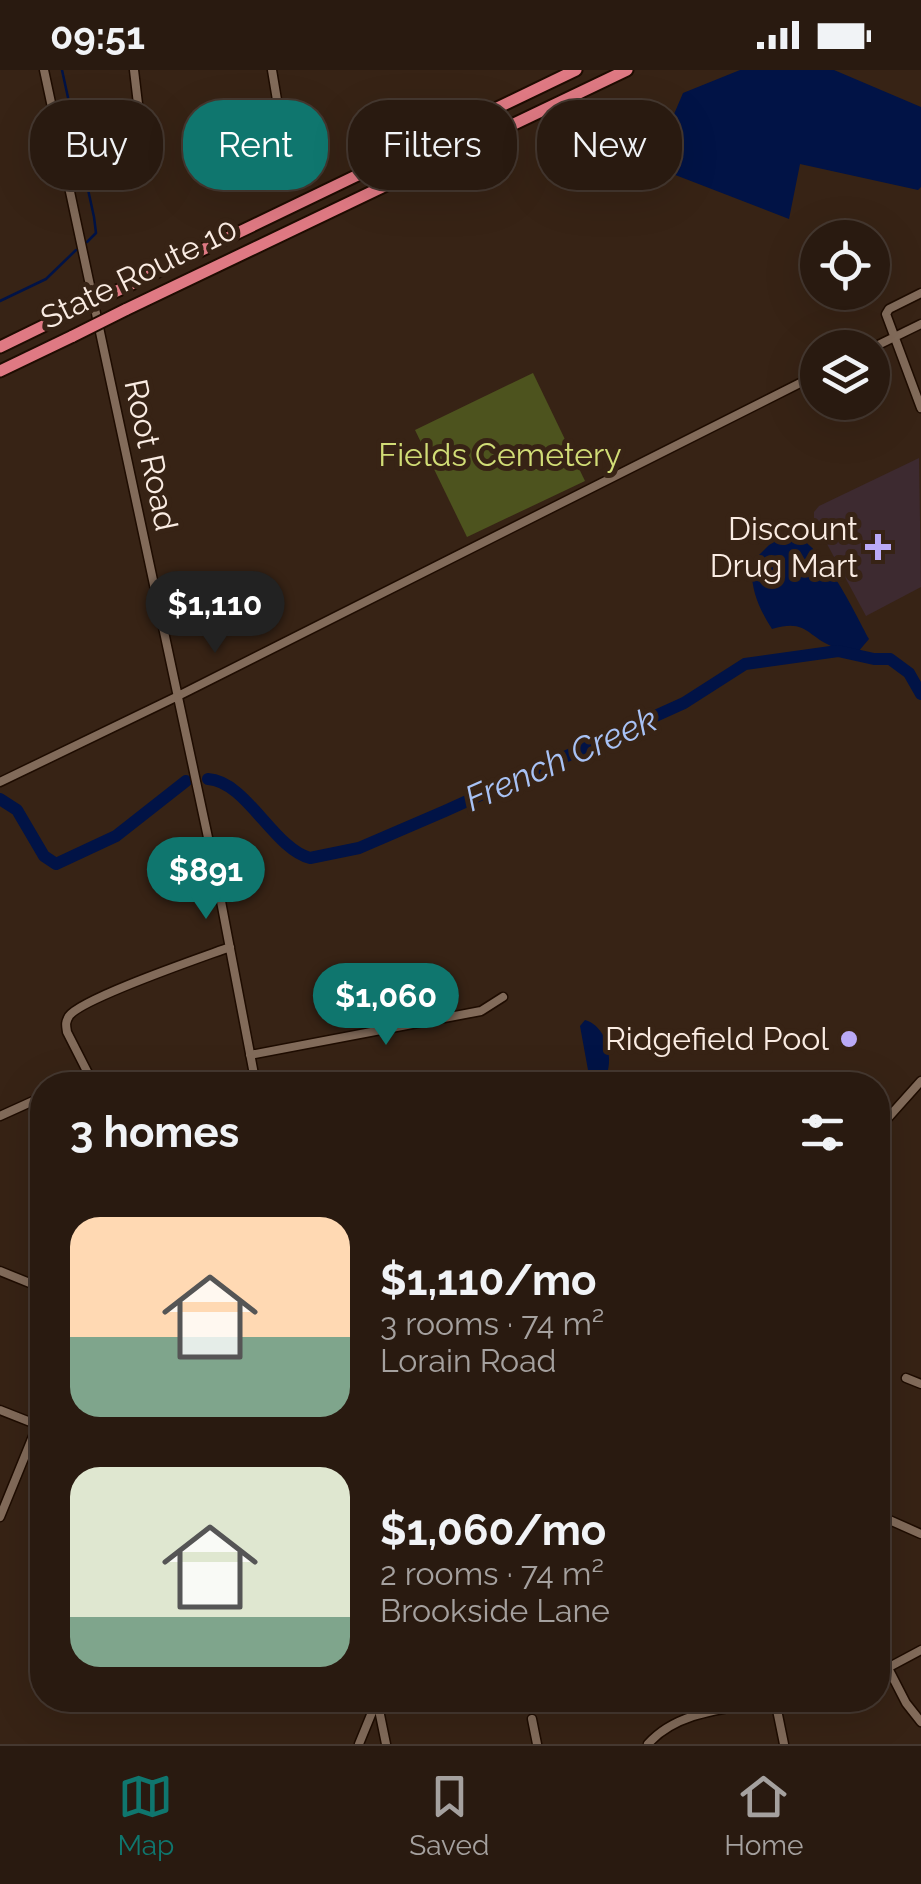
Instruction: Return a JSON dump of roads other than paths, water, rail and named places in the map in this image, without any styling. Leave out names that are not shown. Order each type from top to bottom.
[{"type":"highway","name":"State Route 10","points":[[0,347],[576,70]]},
{"type":"highway","name":"State Route 10","points":[[0,371],[627,70]]},
{"type":"street","name":"Root Road","points":[[44,70],[253,1072]]},
{"type":"street","points":[[134,70],[138,100]]},
{"type":"street","points":[[272,70],[277,100]]},
{"type":"street","points":[[921,293],[887,310],[886,318],[921,408]]},
{"type":"street","points":[[890,339],[921,324]]},
{"type":"street","points":[[0,782],[800,383]]},
{"type":"street","points":[[87,1072],[67,1032],[72,1014],[124,986],[230,947]]},
{"type":"street","points":[[250,1054],[481,1011],[502,997]]},
{"type":"street","points":[[890,1116],[921,1081]]},
{"type":"street","points":[[0,1116],[30,1102]]},
{"type":"street","points":[[0,1271],[30,1283]]},
{"type":"street","points":[[906,1378],[921,1384]]},
{"type":"street","points":[[0,1410],[30,1422]]},
{"type":"street","points":[[0,1517],[30,1444]]},
{"type":"street","points":[[890,1521],[921,1534]]},
{"type":"street","points":[[890,1667],[921,1650]]},
{"type":"street","points":[[890,1672],[921,1722]]},
{"type":"street","points":[[359,1744],[372,1712]]},
{"type":"street","points":[[379,1712],[386,1744]]},
{"type":"street","points":[[648,1744],[682,1720],[719,1712]]},
{"type":"street","points":[[777,1712],[784,1744]]},
{"type":"street","points":[[532,1720],[537,1744]]},
{"type":"waterway","name":"French Creek","points":[[62,70],[94,217],[96,233],[87,242]]},
{"type":"waterway","name":"French Creek","points":[[0,301],[46,279],[76,250]]},
{"type":"waterway","name":"French Creek","points":[[208,779],[235,791],[284,842],[310,858],[359,848],[445,811],[684,703],[745,664],[838,651],[890,659],[909,673],[921,694]]},
{"type":"waterway","name":"French Creek","points":[[0,799],[17,810],[44,856],[56,864],[116,836],[186,781]]},
{"type":"place","name":"Discount Drug Mart","points":[[878,547]]},
{"type":"place","name":"Ridgefield Pool","points":[[849,1039]]},
{"type":"park label","name":"Fields Cemetery","points":[[500,455]]}]
